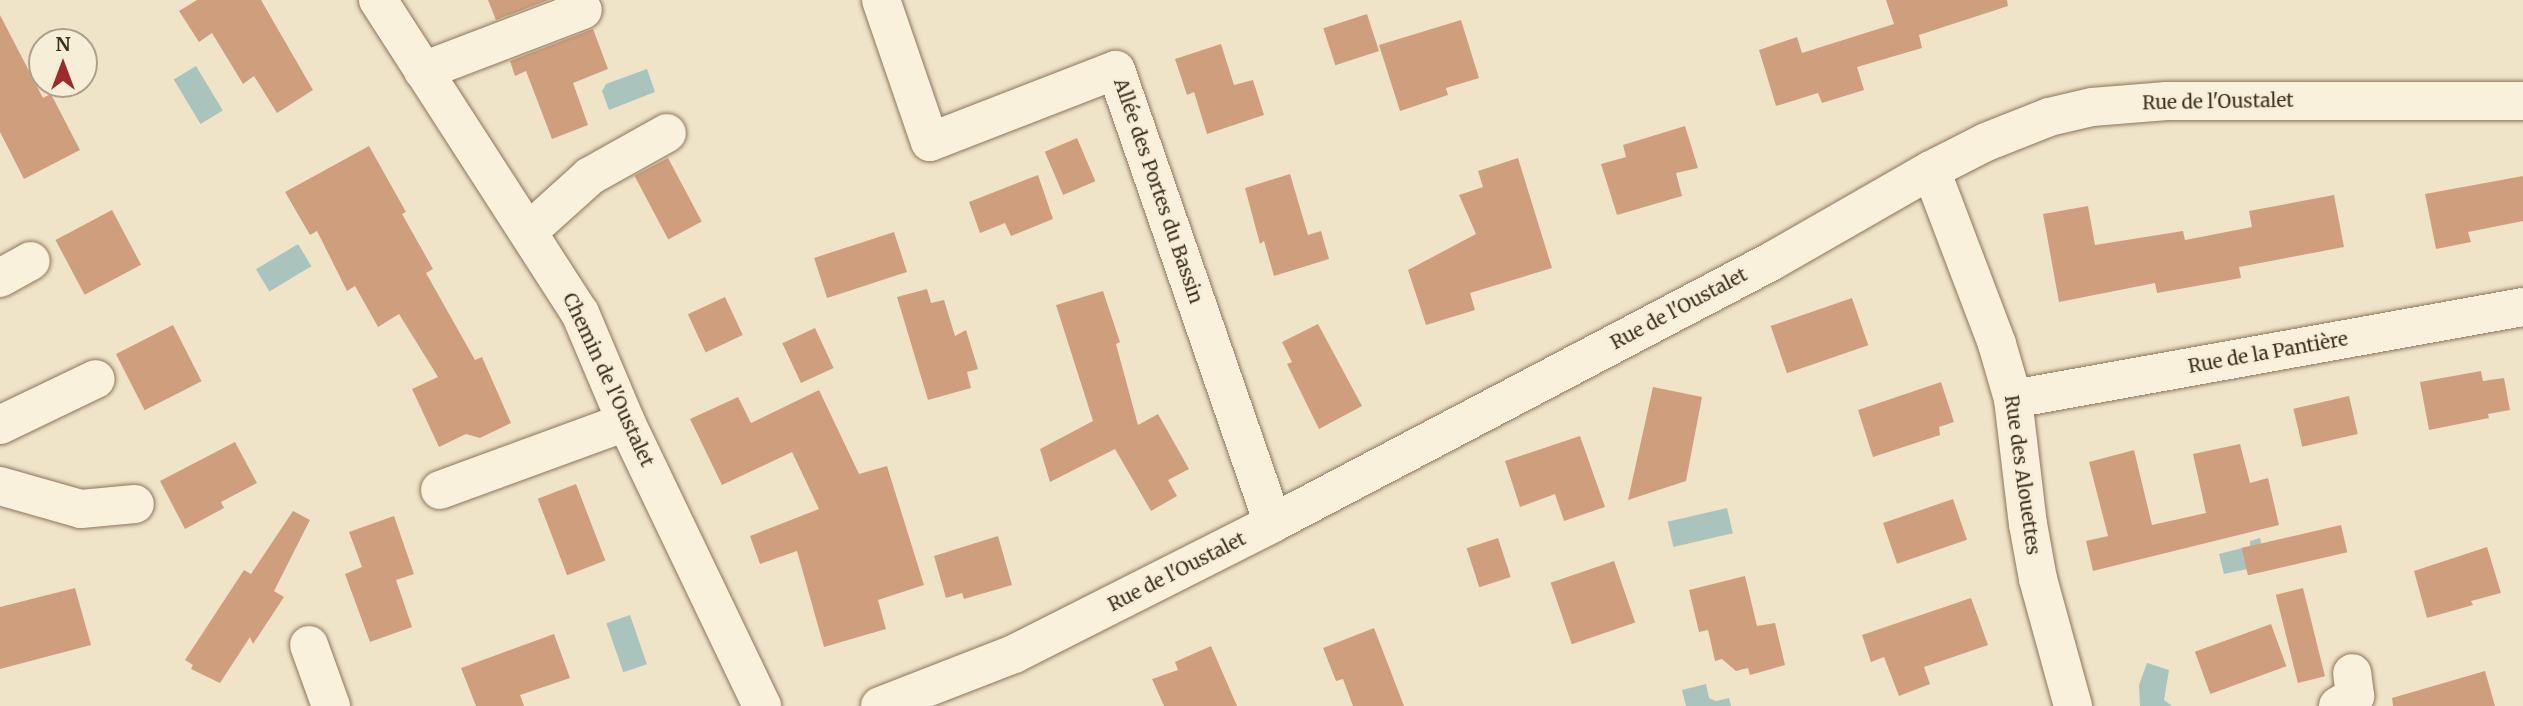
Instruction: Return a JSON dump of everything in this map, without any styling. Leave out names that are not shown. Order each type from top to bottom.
[{"type":"street","name":"Chemin de l'Oustalet","points":[[378,0],[580,313],[626,422],[762,706]]},
{"type":"street","name":"Allée des Portes du Bassin","points":[[881,0],[930,142],[1116,70],[1273,523]]},
{"type":"street","points":[[424,71],[583,10]]},
{"type":"street","name":"Rue de l'Oustalet","points":[[880,706],[1014,654],[1273,523],[1772,261],[1931,170],[1986,142],[2049,117],[2105,105],[2167,101],[2523,101]]},
{"type":"street","points":[[528,231],[590,176],[667,133]]},
{"type":"street","name":"Rue des Alouettes","points":[[1931,170],[1997,344],[2013,399],[2028,524],[2038,579],[2073,706]]},
{"type":"street","name":"Rue de la Pantière","points":[[2013,399],[2523,307]]},
{"type":"street","points":[[0,425],[96,379]]},
{"type":"street","points":[[440,490],[626,422]]},
{"type":"street","points":[[0,486],[81,509],[135,504]]},
{"type":"street","points":[[309,645],[331,706]]},
{"type":"water","points":[[196,66],[223,111],[200,124],[174,79]]},
{"type":"water","points":[[647,69],[655,92],[609,110],[602,91],[606,84]]},
{"type":"water","points":[[298,244],[311,266],[269,292],[256,269]]},
{"type":"water","points":[[1727,508],[1733,533],[1673,547],[1668,522]]},
{"type":"water","points":[[2260,538],[2266,565],[2224,574],[2219,554],[2250,546],[2250,541]]},
{"type":"water","points":[[630,615],[647,664],[623,672],[606,623]]},
{"type":"water","points":[[2147,663],[2169,670],[2164,700],[2172,706],[2140,706],[2139,685]]},
{"type":"water","points":[[1706,684],[1709,698],[1716,701],[1729,698],[1731,706],[1686,706],[1682,690]]},
{"type":"building","points":[[197,0],[261,0],[313,90],[277,113],[254,76],[243,84],[212,33],[199,42],[179,11]]},
{"type":"building","points":[[488,0],[548,0],[496,20]]},
{"type":"building","points":[[1886,0],[2007,0],[2008,6],[1919,35],[1922,48],[1857,67],[1864,90],[1822,103],[1818,93],[1776,106],[1759,50],[1797,37],[1802,53],[1894,24]]},
{"type":"building","points":[[1367,14],[1379,51],[1335,65],[1323,28]]},
{"type":"building","points":[[0,15],[28,69],[28,98],[53,98],[80,150],[24,179],[0,132]]},
{"type":"building","points":[[1461,20],[1479,78],[1446,88],[1448,95],[1400,111],[1379,45]]},
{"type":"building","points":[[593,29],[608,69],[573,83],[588,125],[552,139],[526,71],[515,76],[510,61]]},
{"type":"building","points":[[1221,44],[1234,85],[1253,80],[1264,115],[1207,134],[1194,92],[1187,95],[1175,59]]},
{"type":"building","points":[[1685,126],[1698,168],[1676,173],[1682,196],[1617,215],[1601,164],[1626,157],[1623,145]]},
{"type":"building","points":[[1077,138],[1095,181],[1063,195],[1045,152]]},
{"type":"building","points":[[369,146],[406,212],[402,214],[433,269],[426,273],[475,360],[482,357],[511,423],[480,438],[466,434],[439,447],[412,389],[438,377],[399,314],[378,327],[355,286],[347,291],[317,231],[310,235],[285,192]]},
{"type":"building","points":[[668,158],[702,222],[668,239],[634,176]]},
{"type":"building","points":[[1518,158],[1552,268],[1470,293],[1475,310],[1426,325],[1408,270],[1476,234],[1459,195],[1483,187],[1478,171]]},
{"type":"building","points":[[1290,174],[1308,235],[1321,231],[1329,259],[1274,276],[1264,241],[1260,244],[1245,188]]},
{"type":"building","points":[[1038,175],[1053,219],[1011,236],[1005,223],[980,233],[969,202]]},
{"type":"building","points":[[2523,176],[2523,221],[2468,232],[2471,242],[2436,249],[2425,194]]},
{"type":"building","points":[[2334,195],[2344,247],[2239,267],[2241,278],[2157,293],[2155,283],[2059,302],[2043,214],[2088,206],[2095,245],[2183,231],[2185,240],[2252,227],[2249,211]]},
{"type":"building","points":[[112,210],[141,265],[85,295],[55,240]]},
{"type":"building","points":[[894,232],[907,272],[827,298],[814,258]]},
{"type":"building","points":[[927,289],[931,303],[944,300],[955,336],[966,330],[978,369],[967,372],[971,388],[928,400],[897,297]]},
{"type":"building","points":[[1103,291],[1120,342],[1116,344],[1138,425],[1158,414],[1189,469],[1168,480],[1177,496],[1151,511],[1115,449],[1050,482],[1040,449],[1093,421],[1056,305]]},
{"type":"building","points":[[725,297],[743,335],[706,352],[688,314]]},
{"type":"building","points":[[1852,298],[1868,345],[1787,373],[1771,326]]},
{"type":"building","points":[[1318,324],[1362,406],[1319,429],[1287,364],[1292,362],[1282,342]]},
{"type":"building","points":[[173,325],[202,381],[145,410],[116,354]]},
{"type":"building","points":[[815,328],[834,368],[801,383],[782,343]]},
{"type":"building","points":[[2481,371],[2483,381],[2504,378],[2510,410],[2488,414],[2489,418],[2429,430],[2420,382]]},
{"type":"building","points":[[1941,382],[1954,422],[1939,427],[1940,435],[1873,457],[1858,410]]},
{"type":"building","points":[[1653,387],[1702,397],[1686,481],[1628,500]]},
{"type":"building","points":[[819,390],[859,474],[887,466],[924,585],[878,600],[886,629],[824,647],[797,551],[760,564],[750,536],[819,509],[792,452],[722,485],[690,419],[738,397],[751,423]]},
{"type":"building","points":[[2349,396],[2358,434],[2302,447],[2293,409]]},
{"type":"building","points":[[1580,436],[1605,507],[1564,521],[1555,494],[1520,507],[1505,461]]},
{"type":"building","points":[[235,442],[257,483],[221,502],[224,508],[185,529],[160,481]]},
{"type":"building","points":[[2240,444],[2250,483],[2268,478],[2279,525],[2093,571],[2086,541],[2108,536],[2089,462],[2134,450],[2152,525],[2206,513],[2193,454]]},
{"type":"building","points":[[576,484],[605,561],[567,575],[538,499]]},
{"type":"building","points":[[1953,499],[1967,540],[1897,564],[1883,523]]},
{"type":"building","points":[[293,511],[310,520],[274,591],[284,597],[253,644],[250,637],[220,683],[191,669],[193,665],[185,660],[244,570],[251,574]]},
{"type":"building","points":[[394,516],[414,574],[396,580],[412,627],[370,642],[345,574],[362,567],[349,532]]},
{"type":"building","points":[[2341,525],[2347,552],[2248,575],[2242,548]]},
{"type":"building","points":[[998,536],[1012,585],[964,599],[962,593],[946,598],[934,556]]},
{"type":"building","points":[[1498,538],[1511,577],[1479,587],[1467,548]]},
{"type":"building","points":[[2487,547],[2501,593],[2471,601],[2473,605],[2427,618],[2414,571]]},
{"type":"building","points":[[1614,561],[1635,622],[1572,644],[1551,583]]},
{"type":"building","points":[[1745,576],[1757,626],[1775,623],[1785,665],[1750,675],[1748,668],[1736,671],[1722,659],[1715,661],[1708,630],[1699,632],[1689,590]]},
{"type":"building","points":[[75,588],[91,645],[0,669],[0,607]]},
{"type":"building","points":[[2303,588],[2325,676],[2298,683],[2276,595]]},
{"type":"building","points":[[1971,598],[1988,645],[1924,667],[1930,684],[1899,696],[1884,657],[1871,662],[1862,635]]},
{"type":"building","points":[[2271,624],[2286,666],[2210,694],[2195,652]]},
{"type":"building","points":[[1374,628],[1404,706],[1353,706],[1343,679],[1336,681],[1323,648]]},
{"type":"building","points":[[554,634],[570,678],[520,695],[524,706],[476,706],[461,668]]},
{"type":"building","points":[[1211,646],[1237,706],[1164,706],[1152,679],[1178,670],[1175,662]]},
{"type":"building","points":[[2485,671],[2495,706],[2393,706],[2392,698]]}]
